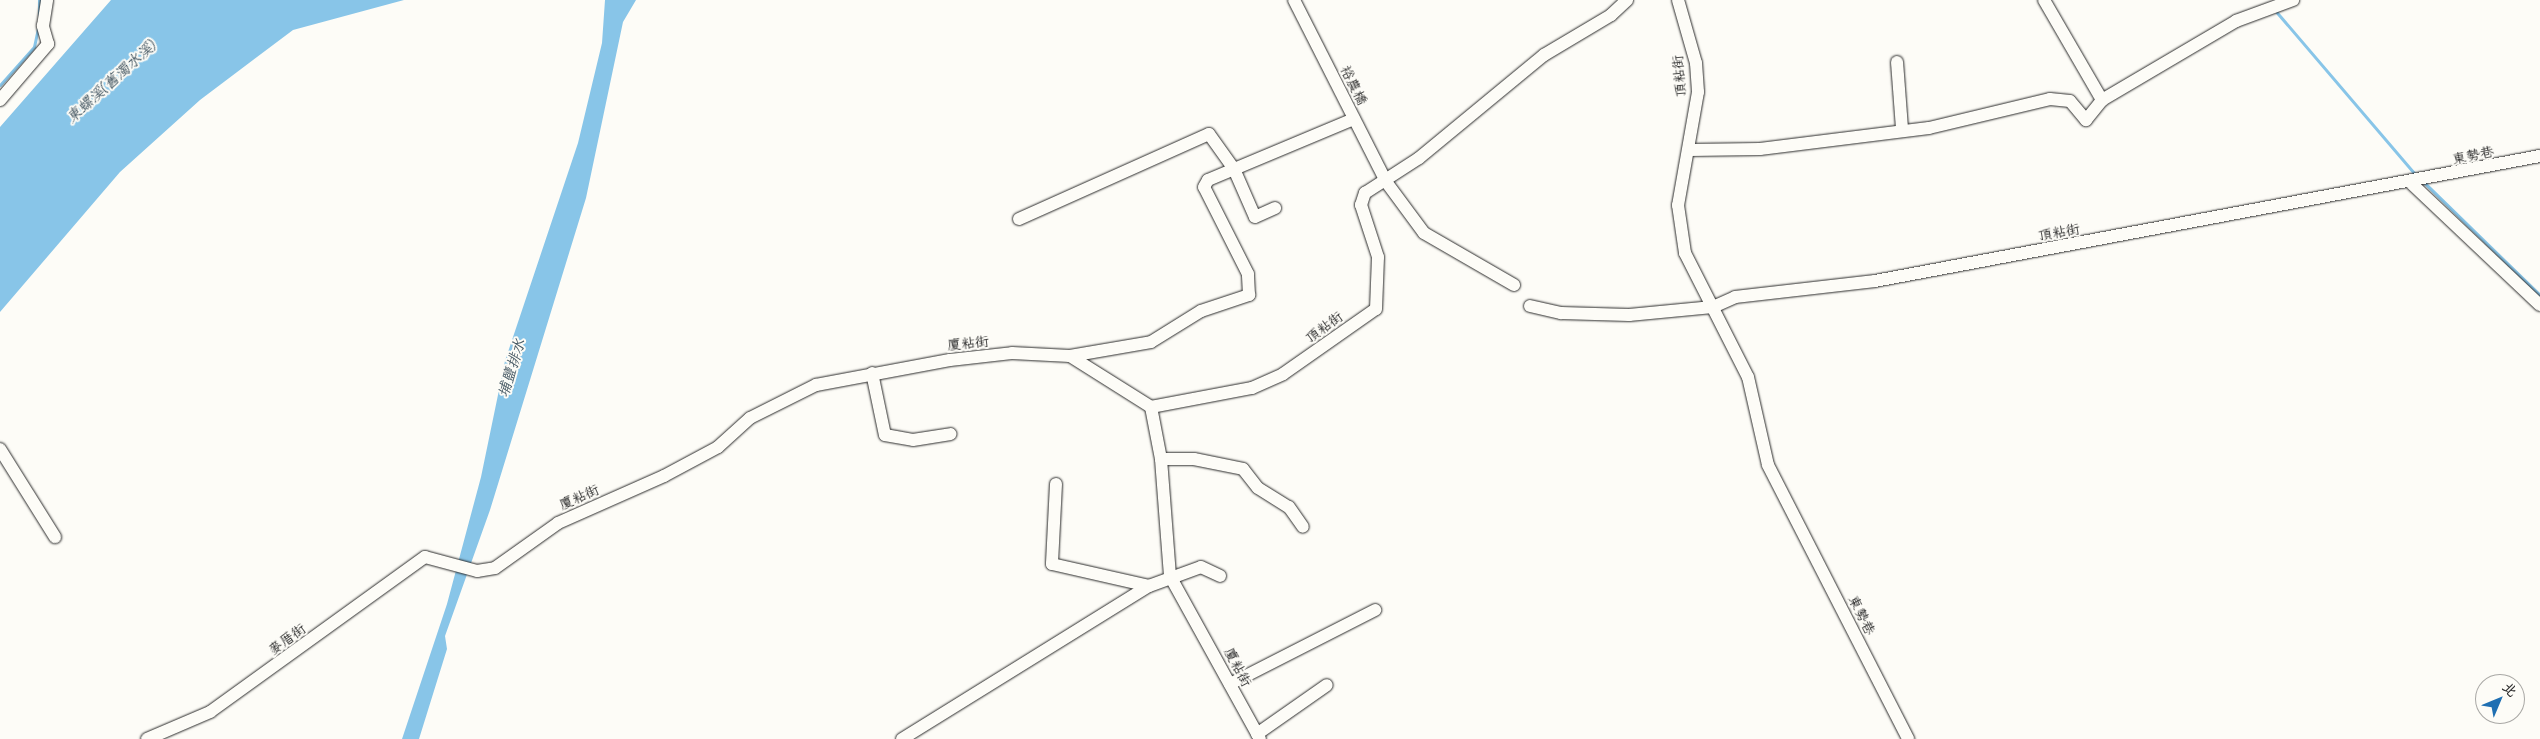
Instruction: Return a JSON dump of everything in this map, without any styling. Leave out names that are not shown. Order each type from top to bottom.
[{"type":"street","points":[[0,100],[48,44],[43,26],[47,0]]},
{"type":"street","name":"裕農橋","points":[[1294,0],[1387,183]]},
{"type":"street","name":"頂粘街","points":[[1151,407],[1252,388],[1276,377],[1376,309],[1378,257],[1361,205],[1365,193],[1387,183],[1544,54],[1611,15],[1627,0]]},
{"type":"street","name":"頂粘街","points":[[1678,0],[1696,63],[1698,92],[1678,224],[1685,253],[1748,377],[1768,466],[1789,504]]},
{"type":"street","points":[[2044,0],[2102,100]]},
{"type":"street","points":[[1690,150],[1760,149],[1902,128],[1929,128],[2060,98],[2070,101],[2086,120],[2102,100],[2236,21],[2293,0]]},
{"type":"street","points":[[1897,62],[1902,128]]},
{"type":"street","points":[[1070,356],[1151,342],[1201,311],[1249,295],[1248,274],[1204,187],[1208,180],[1354,119]]},
{"type":"street","points":[[1019,218],[1205,135],[1218,141],[1234,169],[1254,217],[1275,208]]},
{"type":"street","name":"東勢巷","points":[[2412,184],[2540,156]]},
{"type":"street","points":[[1387,183],[1424,233],[1514,285]]},
{"type":"street","points":[[2412,184],[2540,306]]},
{"type":"street","name":"頂粘街","points":[[1530,306],[1561,313],[1629,315],[1713,308],[1735,298],[1875,281],[2412,184]]},
{"type":"street","name":"廈粘街","points":[[439,558],[470,566],[477,571],[495,568],[558,523],[664,476],[718,446],[750,418],[816,385],[872,374],[1012,353],[1070,356],[1151,407],[1161,459],[1170,576],[1258,737]]},
{"type":"street","points":[[872,374],[885,435],[913,440],[951,434]]},
{"type":"street","points":[[0,449],[55,537]]},
{"type":"street","points":[[1161,459],[1194,459],[1243,469],[1258,488],[1289,507],[1303,527]]},
{"type":"street","points":[[1056,484],[1052,564],[1149,586]]},
{"type":"street","name":"東勢巷","points":[[1789,504],[1908,739]]},
{"type":"street","name":"麥厝街","points":[[146,739],[210,712],[425,557],[439,558]]},
{"type":"street","points":[[902,739],[1149,586],[1170,576],[1201,567],[1220,576]]},
{"type":"street","points":[[1230,684],[1375,610]]},
{"type":"street","points":[[1258,737],[1328,685]]},
{"type":"water","name":"東螺溪(舊濁水溪)","points":[[111,0],[404,0],[293,30],[200,100],[120,172],[0,312],[0,127]]},
{"type":"water","name":"埔鹽排水","points":[[605,0],[636,0],[623,22],[586,198],[490,510],[445,636],[447,649],[419,739],[402,739],[447,604],[481,477],[505,361],[578,143],[602,43]]},
{"type":"waterway","points":[[39,0],[39,15]]},
{"type":"waterway","points":[[2276,11],[2415,174]]},
{"type":"waterway","points":[[0,85],[34,47],[38,28]]},
{"type":"waterway","points":[[2425,183],[2540,295]]}]
